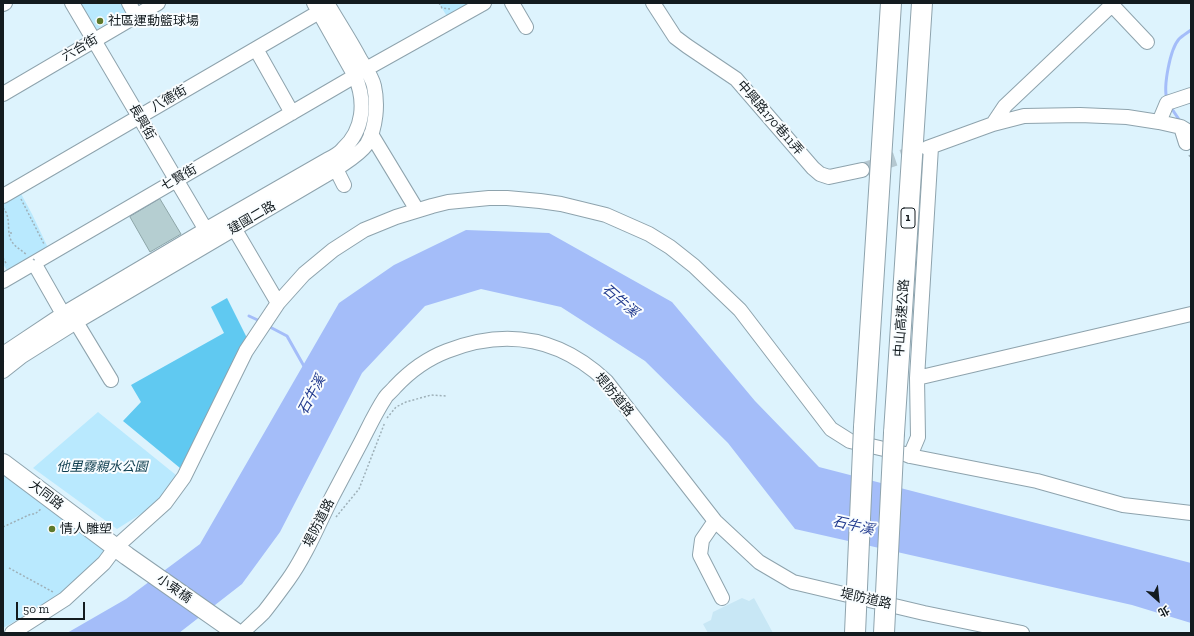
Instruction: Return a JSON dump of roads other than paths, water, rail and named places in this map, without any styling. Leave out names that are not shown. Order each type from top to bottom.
[{"type":"highway","points":[[855,633],[864,427],[891,3]]},
{"type":"highway","name":"中山高速公路","points":[[884,633],[894,433],[922,3]]},
{"type":"main road","name":"大同路","points":[[3,463],[118,551]]},
{"type":"main road","name":"小東橋","points":[[118,551],[237,633]]},
{"type":"street","name":"長興街","points":[[72,3],[208,235]]},
{"type":"street","points":[[129,3],[136,16]]},
{"type":"street","name":"六合街","points":[[3,94],[158,3]]},
{"type":"street","name":"七賢街","points":[[3,281],[33,259],[176,180],[484,3]]},
{"type":"street","points":[[512,3],[526,27]]},
{"type":"street","name":"中興路170巷11弄","points":[[653,3],[675,37],[736,79],[813,168],[820,174],[829,177],[862,170]]},
{"type":"street","points":[[994,124],[1005,106],[1113,4],[1147,42]]},
{"type":"street","name":"建國二路","points":[[3,354],[63,314],[208,235],[234,228],[336,169],[360,151],[366,144],[371,134],[376,114],[374,86],[361,73],[325,6]]},
{"type":"street","name":"八德街","points":[[3,196],[256,49],[325,6]]},
{"type":"street","points":[[256,49],[292,113]]},
{"type":"street","name":"建國二路","points":[[3,371],[22,356],[345,148],[356,133],[362,112],[361,73]]},
{"type":"street","points":[[1159,122],[1168,104],[1191,95]]},
{"type":"street","points":[[910,456],[918,436],[917,378],[929,148],[994,124],[1024,116],[1080,115],[1127,117],[1159,122],[1186,134]]},
{"type":"street","points":[[371,134],[417,210]]},
{"type":"street","points":[[336,169],[344,185]]},
{"type":"street","points":[[12,633],[65,599],[118,551],[165,503],[184,477],[246,351],[278,303],[304,274],[343,243],[364,230],[417,210],[448,202],[507,198],[561,204],[606,215],[649,234],[670,247],[694,266],[740,310],[831,429],[850,441],[910,456],[1037,481],[1123,505],[1191,513]]},
{"type":"street","points":[[234,228],[278,303]]},
{"type":"street","points":[[33,259],[63,314],[76,322],[111,380]]},
{"type":"street","points":[[917,378],[1191,314]]},
{"type":"street","name":"堤防道路","points":[[242,633],[264,612],[288,579],[311,542],[385,398],[405,376],[427,360],[472,342],[498,338],[524,340],[544,344],[563,351],[586,364],[606,382],[715,521],[759,562],[793,582],[924,613],[1022,633]]},
{"type":"street","points":[[715,521],[702,540],[700,555],[722,598]]},
{"type":"water","name":"石牛溪","points":[[466,230],[549,233],[672,302],[755,401],[819,467],[1191,563],[1191,623],[1132,605],[795,529],[728,443],[645,361],[561,307],[481,289],[425,306],[362,373],[280,532],[242,584],[179,633],[67,633],[126,599],[200,544],[339,303],[394,265]]},
{"type":"waterway","points":[[1167,99],[1166,86],[1170,59],[1179,39],[1191,30]]},
{"type":"waterway","points":[[1170,106],[1180,121]]},
{"type":"waterway","points":[[249,316],[262,322]]},
{"type":"waterway","points":[[268,326],[287,336],[305,368]]},
{"type":"tunnel","points":[[862,170],[921,150]]},
{"type":"place","name":"社區運動籃球場","points":[[100,21]]},
{"type":"place","name":"情人雕塑","points":[[52,529]]},
{"type":"park label","name":"他里霧親水公園","points":[[102,467]]}]
